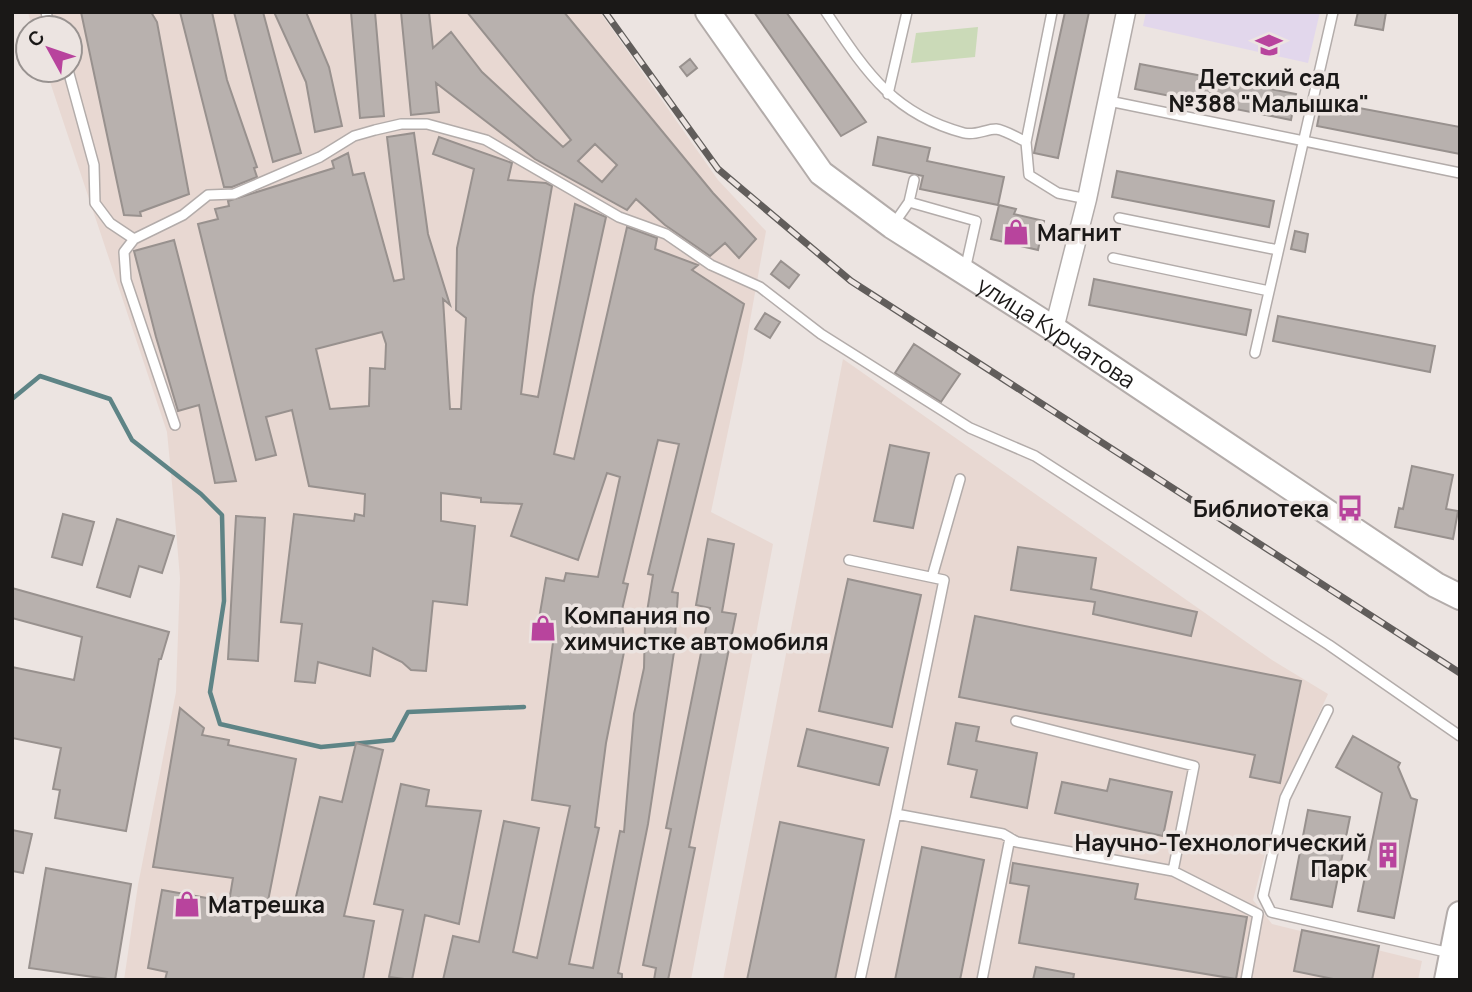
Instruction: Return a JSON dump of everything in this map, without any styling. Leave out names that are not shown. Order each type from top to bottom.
[{"type":"main road","name":"улица Курчатова","points":[[708,12],[821,173],[892,226],[1054,329],[1436,585],[1460,597]]},
{"type":"main road","points":[[1447,980],[1460,914]]},
{"type":"street","points":[[1054,329],[1087,199],[1126,12]]},
{"type":"lane","points":[[826,12],[871,78],[888,94],[942,126],[968,134],[997,129],[1026,142]]},
{"type":"lane","points":[[888,94],[906,12]]},
{"type":"lane","points":[[1052,12],[1026,142],[1029,175],[1058,193],[1087,199]]},
{"type":"lane","points":[[1255,353],[1334,12]]},
{"type":"lane","points":[[72,84],[94,165],[95,203],[110,223],[134,239]]},
{"type":"lane","points":[[1109,101],[1460,173]]},
{"type":"lane","points":[[175,425],[126,280],[124,252],[134,239],[183,215],[208,195],[234,194],[320,157],[364,133],[401,124],[427,124],[486,140],[619,217],[666,234],[711,265],[760,287],[832,341],[970,428],[1035,457],[1329,645],[1460,736]]},
{"type":"lane","points":[[892,226],[909,202],[914,180]]},
{"type":"lane","points":[[909,202],[976,221],[965,271]]},
{"type":"lane","points":[[1119,218],[1278,250]]},
{"type":"lane","points":[[1113,258],[1269,291]]},
{"type":"lane","points":[[932,577],[961,479]]},
{"type":"lane","points":[[849,560],[944,579],[860,980]]},
{"type":"lane","points":[[1328,710],[1285,798],[1263,896],[1271,912],[1452,954]]},
{"type":"lane","points":[[1016,721],[1194,766],[1173,871]]},
{"type":"lane","points":[[896,814],[1010,838],[1017,842],[1173,871],[1258,915],[1246,980]]},
{"type":"lane","points":[[982,980],[1010,838]]},
{"type":"shaded area","points":[[600,12],[718,180],[766,231],[743,360],[711,512],[773,544],[691,980],[124,980],[138,885],[176,692],[180,578],[167,432],[51,84],[84,84],[84,14],[28,14]]},
{"type":"shaded area","name":"Детский сад №388 \"Малышка\"","points":[[1146,12],[1320,12],[1308,63],[1143,26]]},
{"type":"shaded area","points":[[843,359],[1272,660],[1328,694],[1279,800],[1253,900],[1272,924],[1422,961],[1418,980],[723,980]]},
{"type":"green space","points":[[978,27],[975,57],[911,63],[916,33]]},
{"type":"building","points":[[151,12],[157,22],[189,194],[140,212],[141,216],[124,215],[84,26],[84,14],[81,14]]},
{"type":"building","points":[[180,12],[212,12],[227,80],[257,167],[254,168],[257,177],[232,187],[224,187]]},
{"type":"building","points":[[234,12],[263,12],[301,153],[273,162]]},
{"type":"building","points":[[274,12],[306,12],[329,67],[342,126],[315,132],[306,82]]},
{"type":"building","points":[[351,12],[375,12],[384,116],[360,118]]},
{"type":"building","points":[[401,12],[429,12],[433,48],[451,32],[482,72],[563,147],[571,140],[467,12],[564,12],[713,193],[756,239],[739,258],[725,243],[710,256],[665,225],[636,199],[627,210],[535,159],[436,83],[439,112],[411,115]],"holes":[[[595,144],[617,165],[602,182],[578,161]]]},
{"type":"building","points":[[754,12],[786,12],[866,122],[841,136]]},
{"type":"building","points":[[1065,12],[1089,12],[1058,158],[1034,153]]},
{"type":"building","points":[[1358,12],[1386,12],[1383,30],[1355,25]]},
{"type":"building","points":[[690,59],[697,68],[687,76],[680,67]]},
{"type":"building","points":[[1140,64],[1296,94],[1291,120],[1135,89]]},
{"type":"building","points":[[1322,101],[1460,127],[1460,154],[1317,126]]},
{"type":"building","points":[[414,133],[428,234],[450,305],[443,299],[450,409],[461,409],[466,318],[456,310],[457,248],[474,169],[433,154],[439,137],[512,163],[508,180],[546,183],[552,186],[533,296],[521,394],[538,397],[575,204],[606,217],[554,454],[574,459],[627,227],[657,238],[655,249],[698,265],[692,270],[744,304],[672,592],[678,593],[674,652],[648,824],[618,973],[622,974],[622,980],[443,980],[453,936],[479,942],[504,821],[539,828],[513,952],[537,958],[570,806],[532,800],[554,635],[536,634],[546,578],[564,581],[566,573],[598,577],[620,477],[607,473],[578,560],[511,536],[522,504],[481,502],[481,498],[441,493],[441,521],[475,526],[467,605],[433,601],[426,671],[411,670],[402,662],[373,648],[370,676],[318,662],[315,683],[295,681],[302,624],[281,622],[294,514],[354,521],[355,514],[364,516],[365,494],[309,486],[292,410],[266,417],[276,455],[256,460],[198,224],[218,219],[215,209],[229,206],[228,201],[334,168],[332,161],[348,153],[353,175],[364,173],[394,281],[404,279],[387,137]],"holes":[[[382,332],[386,344],[385,369],[370,368],[369,406],[330,409],[316,349]],[[658,440],[679,444],[648,574],[653,575],[645,624],[644,668],[634,714],[624,832],[620,831],[593,968],[569,964],[599,828],[595,827],[606,743],[625,647],[621,614],[628,584],[623,583]]]},
{"type":"building","points":[[878,137],[930,148],[927,161],[1004,177],[998,205],[920,189],[923,176],[873,165]]},
{"type":"building","points":[[1117,171],[1274,201],[1269,227],[1112,197]]},
{"type":"building","points":[[999,205],[1016,209],[1014,214],[1044,221],[1038,250],[991,239]]},
{"type":"building","points":[[1295,231],[1308,234],[1305,252],[1291,249]]},
{"type":"building","points":[[174,240],[236,481],[215,483],[199,405],[178,411],[156,337],[134,251]]},
{"type":"building","points":[[781,261],[799,275],[789,288],[771,274]]},
{"type":"building","points":[[1094,279],[1251,310],[1246,335],[1089,305]]},
{"type":"building","points":[[765,313],[780,322],[770,338],[755,329]]},
{"type":"building","points":[[1278,316],[1435,346],[1430,372],[1273,341]]},
{"type":"building","points":[[914,344],[960,374],[941,402],[895,373]]},
{"type":"building","points":[[890,445],[929,453],[913,528],[874,521]]},
{"type":"building","points":[[1412,466],[1453,475],[1446,509],[1458,511],[1453,539],[1395,527],[1399,508],[1403,509]]},
{"type":"building","points":[[63,514],[94,522],[82,565],[52,557]]},
{"type":"building","points":[[236,516],[265,518],[258,661],[228,659]]},
{"type":"building","points":[[117,519],[174,536],[162,573],[139,566],[130,597],[97,587]]},
{"type":"building","points":[[708,539],[734,544],[722,612],[736,614],[689,847],[695,848],[668,980],[654,980],[656,968],[643,965],[671,829],[666,828],[710,608],[696,605]]},
{"type":"building","points":[[1018,547],[1096,558],[1091,589],[1197,612],[1191,636],[1093,614],[1095,602],[1011,590]]},
{"type":"building","points":[[848,579],[921,595],[892,727],[819,711]]},
{"type":"building","points":[[12,588],[169,632],[159,659],[126,831],[55,818],[60,790],[53,789],[61,748],[12,738],[12,667],[74,680],[82,637],[12,618]]},
{"type":"building","points":[[975,616],[1301,681],[1280,783],[1250,777],[1255,755],[959,697]]},
{"type":"building","points":[[180,708],[204,728],[202,735],[229,740],[228,745],[296,759],[268,901],[294,905],[320,797],[342,802],[356,743],[383,750],[344,916],[374,921],[363,980],[165,980],[167,972],[148,968],[162,890],[229,902],[233,878],[153,867]]},
{"type":"building","points":[[956,723],[979,727],[976,741],[1037,753],[1027,808],[971,797],[977,770],[948,764]]},
{"type":"building","points":[[807,729],[888,748],[879,785],[798,766]]},
{"type":"building","name":"Научно-Технологический Парк","points":[[1353,736],[1400,763],[1398,767],[1411,798],[1417,800],[1394,918],[1358,911],[1382,793],[1336,767]]},
{"type":"building","points":[[1110,779],[1172,792],[1163,836],[1055,813],[1062,782],[1107,791]]},
{"type":"building","points":[[401,784],[429,790],[426,806],[481,811],[459,924],[425,915],[412,980],[389,977],[403,910],[374,904]]},
{"type":"building","points":[[1308,810],[1350,817],[1332,907],[1291,899]]},
{"type":"building","points":[[780,822],[864,840],[835,980],[747,980]]},
{"type":"building","points":[[12,830],[32,834],[23,873],[12,871]]},
{"type":"building","points":[[922,847],[984,860],[960,980],[895,980]]},
{"type":"building","points":[[1013,863],[1138,884],[1135,899],[1247,917],[1236,979],[1019,943],[1029,886],[1010,883]]},
{"type":"building","points":[[46,868],[131,884],[115,980],[29,968]]},
{"type":"building","points":[[1302,930],[1379,946],[1372,980],[1338,980],[1294,971]]},
{"type":"building","points":[[1036,967],[1074,974],[1073,980],[1033,980]]},
{"type":"waterway","points":[[12,399],[40,376],[110,399],[132,440],[201,494],[222,515],[224,601],[210,692],[220,724],[321,747],[393,740],[408,712],[524,707]]},
{"type":"railway","points":[[605,12],[718,169],[851,281],[1460,673]]},
{"type":"place","name":"Детский сад №388 \"Малышка\"","points":[[1269,45]]},
{"type":"place","name":"Магнит","points":[[1016,232]]},
{"type":"place","name":"Библиотека","points":[[1350,508]]},
{"type":"place","name":"Компания по химчистке автомобиля","points":[[543,628]]},
{"type":"place","name":"Научно-Технологический Парк","points":[[1388,855]]},
{"type":"place","name":"Матрешка","points":[[187,904]]}]
